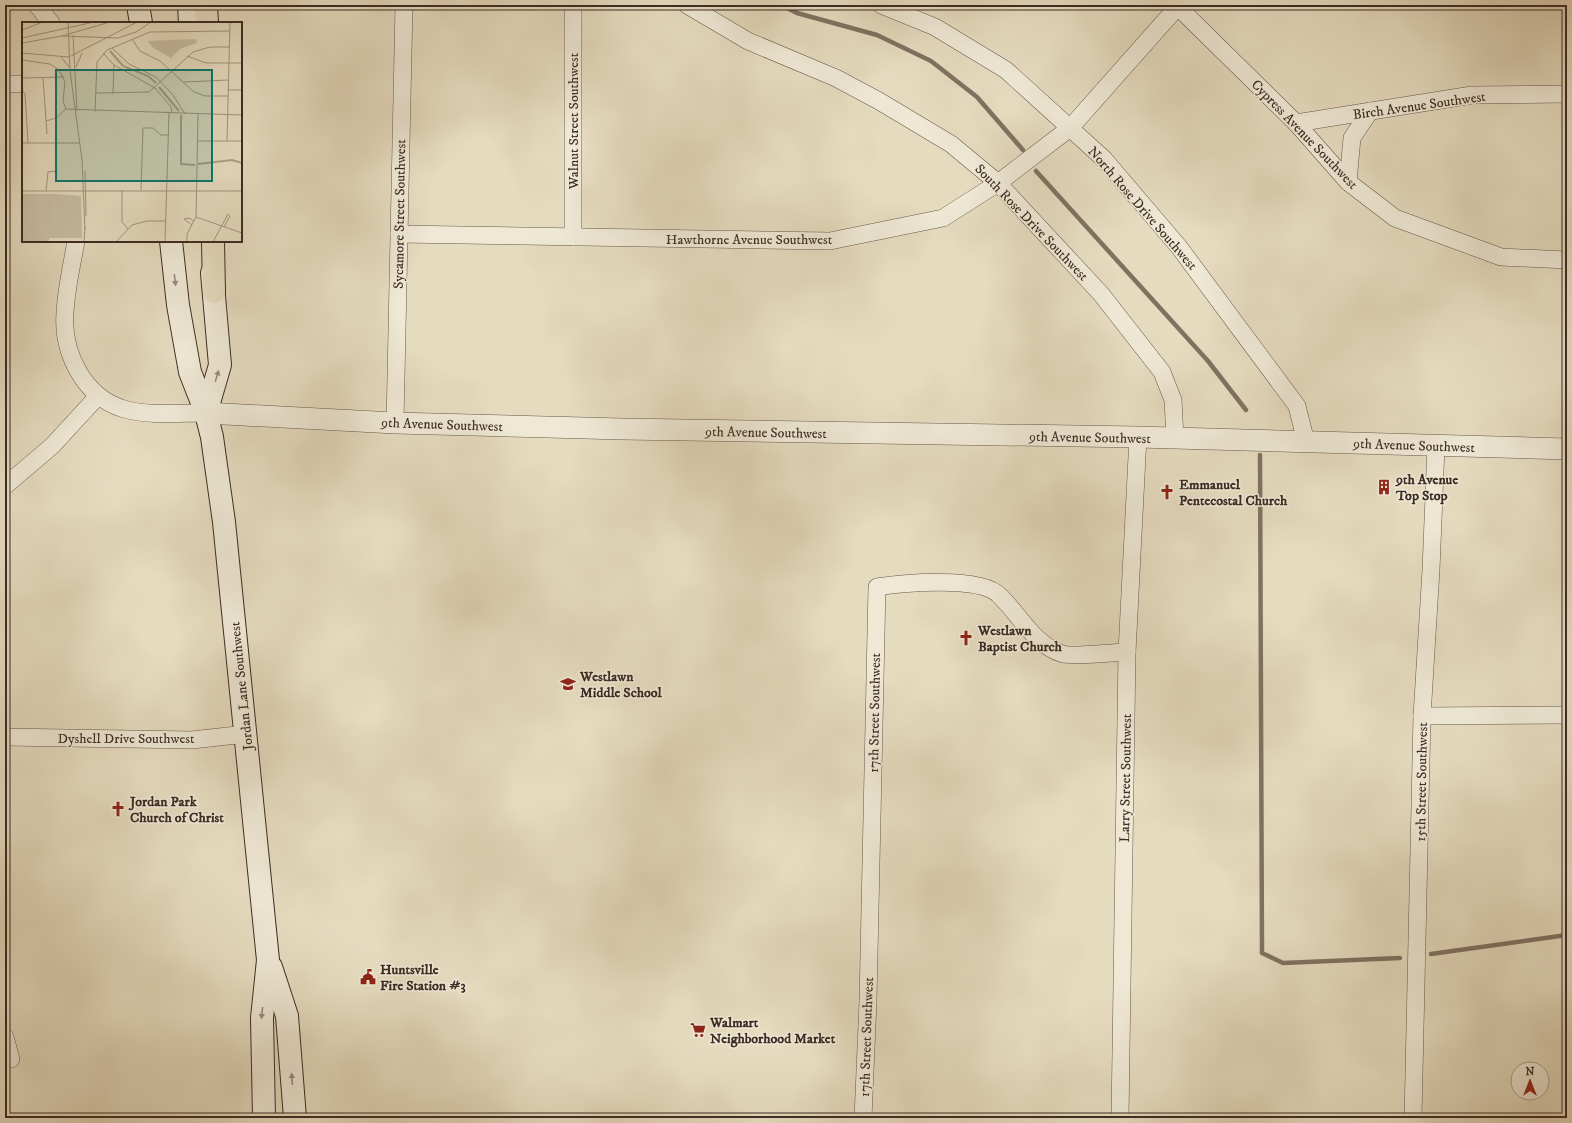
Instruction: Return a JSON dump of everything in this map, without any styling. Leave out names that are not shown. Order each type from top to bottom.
[{"type":"main road","points":[[138,5],[141,22]]},
{"type":"main road","points":[[189,5],[190,22]]},
{"type":"main road","points":[[206,5],[207,22]]},
{"type":"main road","name":"Jordan Lane Southwest","points":[[171,242],[178,305],[190,372],[206,413],[212,437],[224,522],[268,960],[262,1018],[264,1118]]},
{"type":"main road","points":[[206,413],[220,365],[208,242]]},
{"type":"main road","points":[[213,242],[214,292]]},
{"type":"main road","name":"Jordan Lane Southwest","points":[[268,960],[287,1016],[295,1118]]},
{"type":"street","points":[[37,5],[50,22]]},
{"type":"street","name":"Sycamore Street Southwest","points":[[394,423],[404,5]]},
{"type":"street","name":"Walnut Street Southwest","points":[[573,5],[573,237]]},
{"type":"street","name":"South Rose Drive Southwest","points":[[687,5],[748,41],[836,78],[879,101],[951,144],[998,184],[1101,294],[1162,372],[1173,400],[1174,438]]},
{"type":"street","name":"North Rose Drive Southwest","points":[[881,5],[935,27],[1006,70],[1104,158],[1179,247],[1297,406],[1306,442]]},
{"type":"street","name":"Hawthorne Avenue Southwest","points":[[399,234],[830,242],[943,218],[998,184],[1070,128],[1178,6]]},
{"type":"street","name":"Cypress Avenue Southwest","points":[[1178,6],[1296,123],[1348,182],[1395,218],[1501,257],[1567,260]]},
{"type":"street","points":[[5,84],[22,84]]},
{"type":"street","name":"Birch Avenue Southwest","points":[[1296,123],[1472,95],[1567,94]]},
{"type":"street","points":[[1348,182],[1352,138],[1370,111]]},
{"type":"street","name":"9th Avenue Southwest","points":[[76,242],[65,305],[65,327],[69,349],[82,379],[98,396],[116,407],[134,411],[206,413],[394,423],[682,430],[1138,437],[1567,449]]},
{"type":"street","points":[[5,486],[52,446],[98,396]]},
{"type":"street","name":"Larry Street Southwest","points":[[1120,1118],[1127,652],[1138,437]]},
{"type":"street","name":"15th Street Southwest","points":[[1413,1118],[1422,716],[1431,570],[1436,446]]},
{"type":"street","name":"17th Street Southwest","points":[[863,1118],[868,1001],[877,587],[906,582],[976,584],[998,593],[1041,643],[1064,655],[1127,652]]},
{"type":"street","points":[[1422,716],[1567,715]]},
{"type":"street","name":"Dyshell Drive Southwest","points":[[5,737],[192,740],[246,734]]},
{"type":"street","points":[[5,1037],[11,1059]]},
{"type":"waterway","points":[[781,5],[797,13],[877,35],[931,61],[977,97],[1023,150]]},
{"type":"waterway","points":[[1036,171],[1208,361],[1246,410]]},
{"type":"waterway","points":[[1260,455],[1262,953],[1283,963],[1400,958]]},
{"type":"waterway","points":[[1431,954],[1567,935]]},
{"type":"place","name":"9th Avenue Top Stop","points":[[1384,487]]},
{"type":"place","name":"Emmanuel Pentecostal Church","points":[[1167,492]]},
{"type":"place","name":"Westlawn Baptist Church","points":[[966,638]]},
{"type":"place","name":"Westlawn Middle School","points":[[568,684]]},
{"type":"place","name":"Jordan Park Church of Christ","points":[[118,809]]},
{"type":"place","name":"Huntsville Fire Station #3","points":[[368,977]]},
{"type":"place","name":"Walmart Neighborhood Market","points":[[698,1030]]}]
